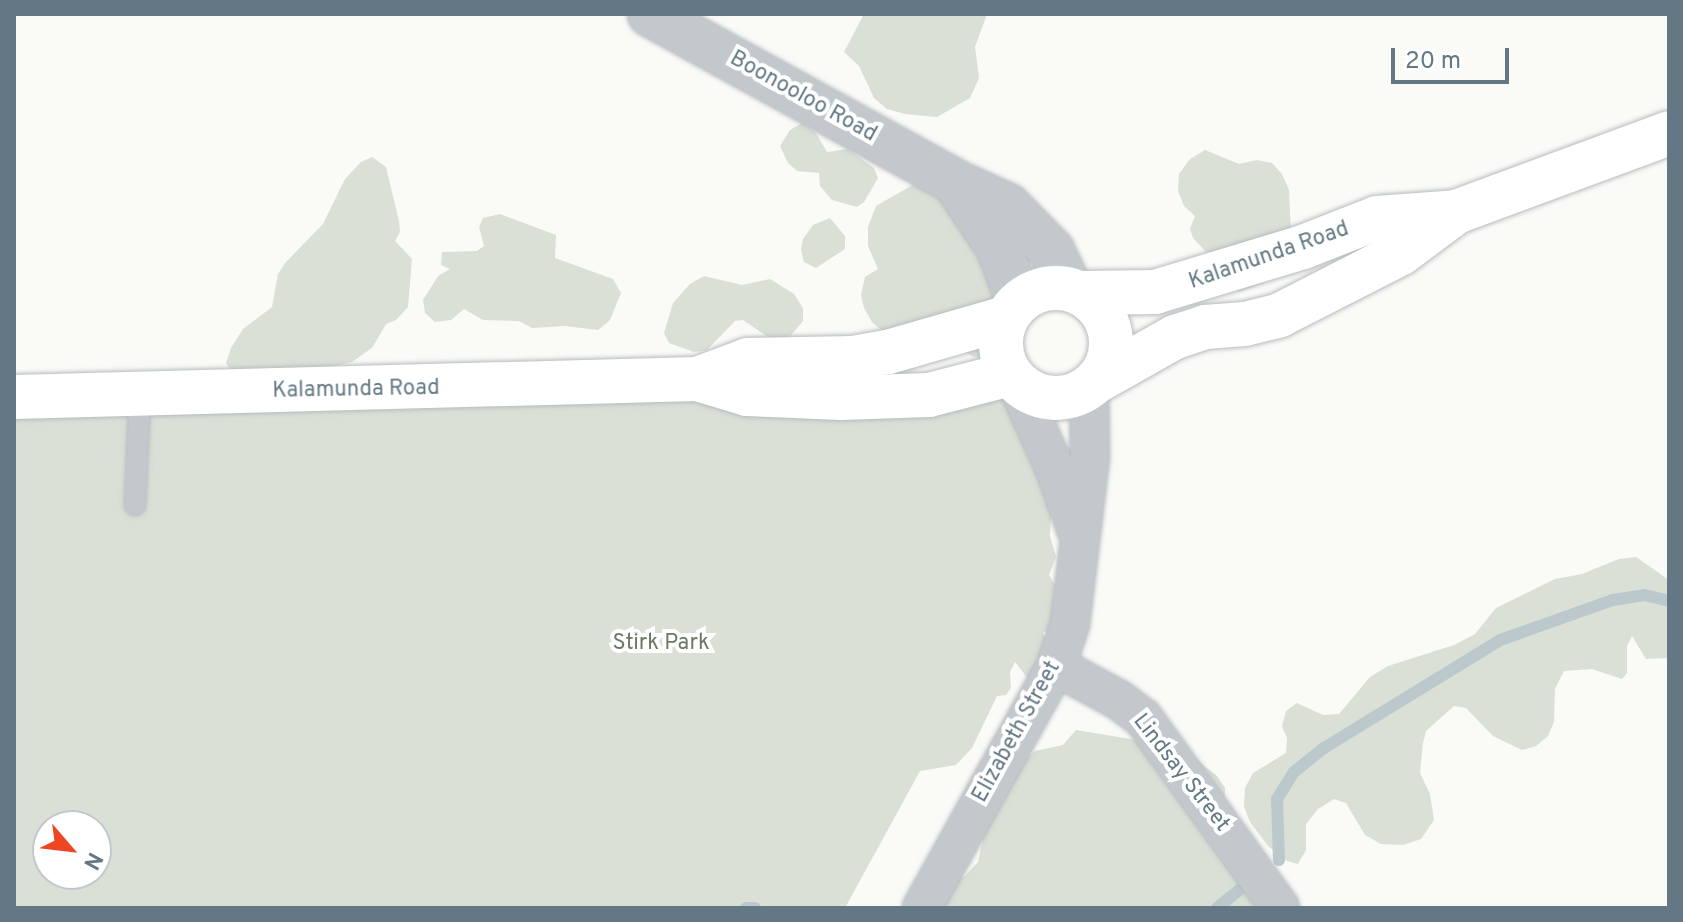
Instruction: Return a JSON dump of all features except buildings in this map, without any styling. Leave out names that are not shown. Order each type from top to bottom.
[{"type":"main road","name":"Kalamunda Road","points":[[1075,291],[1155,292],[1303,247],[1377,218],[1456,212],[1669,133]]},
{"type":"main road","name":"Kalamunda Road","points":[[1092,385],[1175,337],[1205,327],[1245,324],[1280,315],[1401,253],[1456,212]]},
{"type":"main road","points":[[1051,287],[1075,291],[1100,310],[1111,334],[1111,351],[1092,385],[1075,395],[1043,397],[1013,378],[1001,340],[1012,310],[1034,292],[1051,287]]},
{"type":"main road","name":"Kalamunda Road","points":[[697,379],[748,360],[853,358],[888,352],[1012,310]]},
{"type":"main road","name":"Kalamunda Road","points":[[14,397],[697,379],[747,394],[841,398],[929,395],[1013,378]]},
{"type":"street","name":"Boonooloo Road","points":[[650,14],[955,182],[1008,206],[1039,234],[1075,291]]},
{"type":"street","name":"Boonooloo Road","points":[[955,182],[999,248],[1012,310]]},
{"type":"street","name":"Elizabeth Street","points":[[1013,378],[1054,466],[1082,545]]},
{"type":"street","name":"Elizabeth Street","points":[[922,908],[1056,666],[1070,624],[1082,545],[1092,385]]},
{"type":"street","name":"Lindsay Street","points":[[1056,666],[1119,700],[1143,718],[1280,908]]},
{"type":"lane","points":[[135,505],[140,395]]},
{"type":"green space","points":[[864,14],[987,14],[975,47],[979,78],[970,98],[937,117],[887,109],[874,98],[859,66],[844,52]]},
{"type":"green space","points":[[802,123],[816,133],[827,152],[848,149],[874,168],[878,178],[864,202],[857,207],[832,200],[820,186],[819,173],[797,171],[788,163],[780,146],[790,130]]},
{"type":"green space","points":[[1205,150],[1239,164],[1257,160],[1272,163],[1282,174],[1289,190],[1291,233],[1284,272],[1274,279],[1239,292],[1221,280],[1214,253],[1206,252],[1193,238],[1190,229],[1195,216],[1184,206],[1178,191],[1179,174],[1190,159]]},
{"type":"green space","points":[[372,157],[386,167],[399,221],[400,232],[395,241],[412,259],[408,307],[396,320],[386,324],[372,348],[352,362],[325,368],[231,371],[226,363],[231,348],[243,329],[272,307],[278,274],[323,224],[345,179],[361,162]]},
{"type":"green space","points":[[916,183],[972,204],[1009,332],[1005,343],[986,356],[974,357],[956,347],[897,344],[872,322],[864,308],[861,295],[865,277],[878,269],[868,246],[868,227],[876,206]]},
{"type":"green space","points":[[500,214],[556,235],[555,258],[613,279],[621,293],[610,320],[598,330],[565,326],[532,328],[519,321],[483,320],[464,309],[451,320],[435,322],[425,313],[423,300],[438,276],[450,269],[441,265],[442,252],[477,251],[484,246],[479,227],[483,218]]},
{"type":"green space","points":[[830,218],[845,236],[845,249],[816,268],[804,262],[801,250],[803,239],[813,225]]},
{"type":"green space","points":[[704,276],[742,285],[770,279],[794,294],[803,308],[803,321],[788,339],[768,337],[743,320],[735,321],[707,350],[694,352],[669,343],[664,333],[673,303],[690,284]]},
{"type":"green space","name":"Stirk Park","points":[[1010,374],[1054,466],[1050,536],[1056,557],[1049,575],[1060,594],[1054,630],[1043,632],[1046,642],[1029,680],[1015,662],[1010,672],[1011,688],[1006,695],[997,696],[972,748],[956,765],[920,771],[845,908],[14,908],[14,397]]},
{"type":"green space","points":[[1636,557],[1669,580],[1669,658],[1646,659],[1632,636],[1627,646],[1627,673],[1622,679],[1592,669],[1564,671],[1555,689],[1554,722],[1548,736],[1536,746],[1522,750],[1493,736],[1466,708],[1454,706],[1426,731],[1423,743],[1420,773],[1430,794],[1434,820],[1421,839],[1403,845],[1381,844],[1365,835],[1346,803],[1334,799],[1318,809],[1306,824],[1306,850],[1298,864],[1287,861],[1268,846],[1250,822],[1244,807],[1245,788],[1253,773],[1286,753],[1287,738],[1282,726],[1286,711],[1297,703],[1323,715],[1339,714],[1370,677],[1388,666],[1454,645],[1475,634],[1496,608],[1555,579],[1582,574],[1619,559]]},
{"type":"green space","points":[[1076,730],[1131,739],[1192,756],[1217,776],[1225,788],[1224,814],[1258,887],[1254,908],[913,908],[952,879],[964,877],[978,862],[991,803],[1018,766],[1035,751],[1063,745]]},
{"type":"waterway","points":[[1279,860],[1277,799],[1294,772],[1324,748],[1500,640],[1613,600],[1644,595],[1669,601]]},
{"type":"waterway","points":[[1217,908],[1239,890]]},
{"type":"waterway","points":[[746,908],[755,908]]}]
